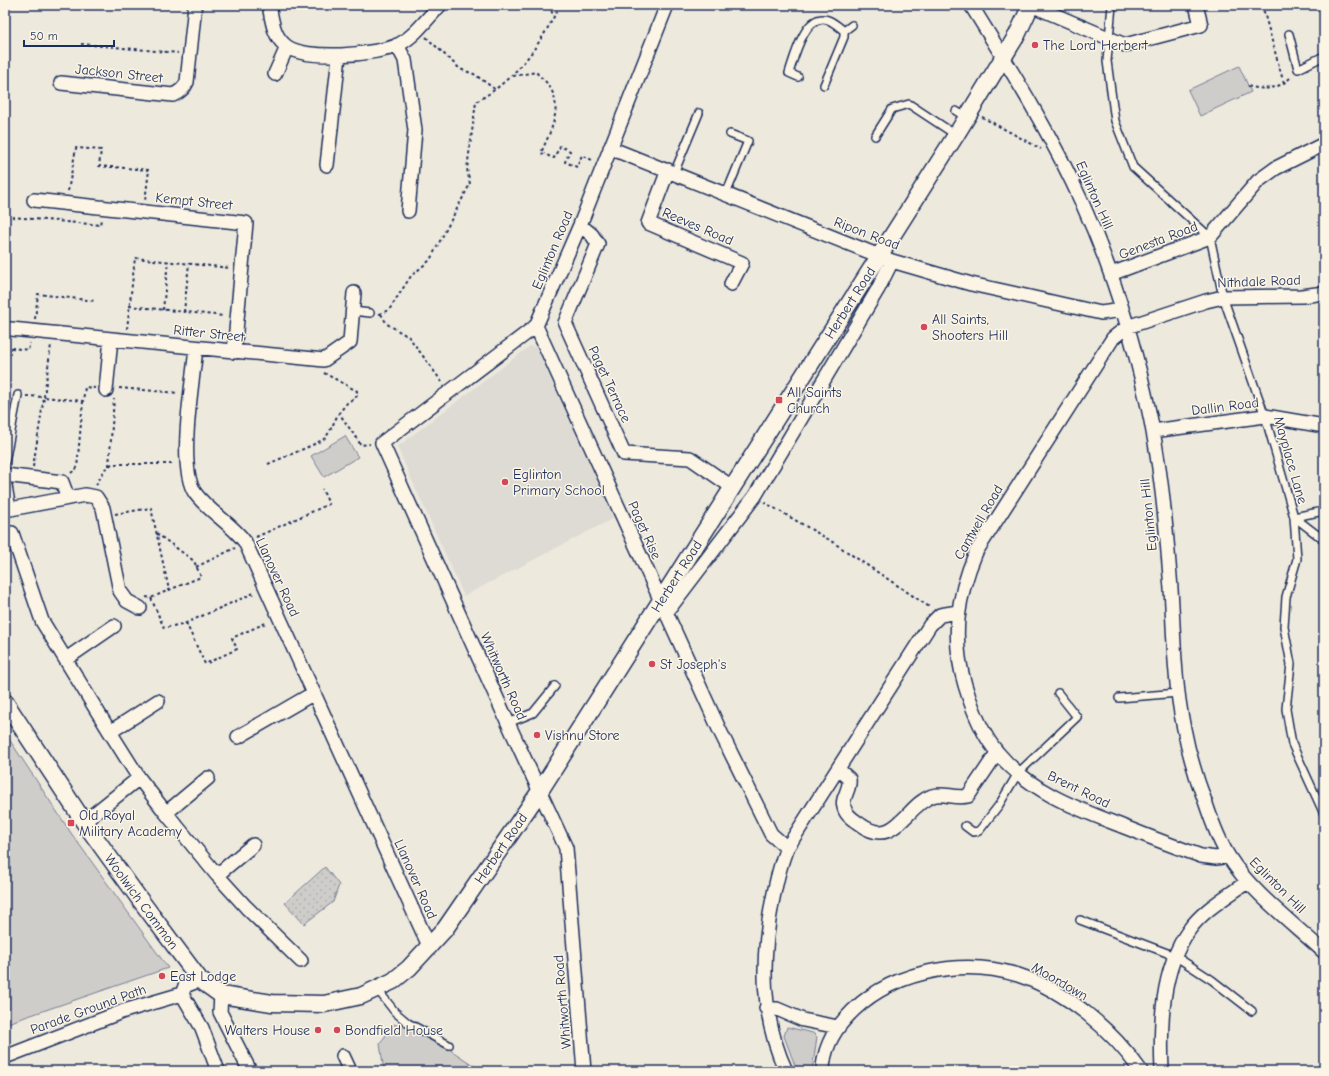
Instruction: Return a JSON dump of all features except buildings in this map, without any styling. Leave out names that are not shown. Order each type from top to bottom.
[{"type":"street","name":"Jackson Street","points":[[61,83],[172,95],[185,88],[195,5]]},
{"type":"street","points":[[270,5],[275,32],[287,47],[299,52],[340,56],[386,49],[397,45],[417,29],[440,5]]},
{"type":"street","name":"Eglinton Road","points":[[382,443],[450,393],[536,326],[580,226],[667,5]]},
{"type":"street","points":[[971,5],[1004,57]]},
{"type":"street","points":[[1031,5],[1125,45],[1201,24],[1196,5]]},
{"type":"street","name":"Herbert Road","points":[[221,995],[272,1003],[324,1004],[345,1000],[377,989],[393,981],[430,948],[445,929],[540,791],[663,607],[732,487],[886,258],[956,135],[964,113],[1004,57],[1031,5]]},
{"type":"street","points":[[397,45],[405,60],[415,130],[408,211]]},
{"type":"street","points":[[275,74],[287,47]]},
{"type":"street","points":[[327,165],[340,56]]},
{"type":"street","name":"Eglinton Hill","points":[[1004,57],[1062,160],[1083,204],[1111,274],[1127,327],[1153,431],[1168,544],[1178,693],[1182,724],[1196,776],[1211,819],[1228,856],[1247,882],[1324,952]]},
{"type":"street","name":"Genesta Road","points":[[1111,274],[1210,237],[1258,181],[1276,168],[1324,144]]},
{"type":"street","name":"Ripon Road","points":[[610,148],[886,258],[971,284],[1012,294],[1101,313],[1122,310]]},
{"type":"street","name":"Reeves Road","points":[[671,172],[648,223],[742,263],[731,284]]},
{"type":"street","name":"Kempt Street","points":[[34,200],[246,223],[234,352]]},
{"type":"street","name":"Paget Terrace","points":[[580,226],[592,235],[598,244],[564,323],[624,454],[690,458],[732,487]]},
{"type":"street","name":"Herbert Road","points":[[663,607],[755,496],[878,289],[886,258]]},
{"type":"street","name":"Ritter Street","points":[[11,329],[324,360],[350,342],[354,293]]},
{"type":"street","name":"Nithdale Road","points":[[1127,327],[1206,301],[1223,297],[1302,296],[1324,293]]},
{"type":"street","name":"Paget Rise","points":[[536,326],[720,731],[771,834],[787,848]]},
{"type":"street","name":"Cantwell Road","points":[[958,612],[964,580],[976,552],[1113,338],[1127,327]]},
{"type":"street","points":[[111,339],[111,388]]},
{"type":"street","name":"Llanover Road","points":[[196,348],[186,464],[191,486],[196,495],[204,504],[237,532],[245,542],[430,948]]},
{"type":"street","name":"Dallin Road","points":[[1153,431],[1265,416],[1324,426]]},
{"type":"street","name":"Whitworth Road","points":[[382,443],[566,848],[584,1071]]},
{"type":"street","points":[[5,475],[62,482],[68,498]]},
{"type":"street","points":[[5,486],[7,509],[91,495],[100,500],[120,591],[127,601],[142,603]]},
{"type":"street","points":[[12,533],[42,621],[139,778],[217,875],[246,907],[301,961]]},
{"type":"street","points":[[786,1071],[772,1032],[766,1008],[764,962],[768,928],[780,866],[787,848],[930,625],[940,615],[958,612]]},
{"type":"street","name":"Brent Road","points":[[958,612],[958,642],[962,676],[972,707],[997,753],[1018,773],[1055,798],[1080,810],[1201,856],[1216,858],[1228,856]]},
{"type":"street","points":[[66,659],[114,626]]},
{"type":"street","points":[[238,737],[314,693]]},
{"type":"street","points":[[110,732],[158,701]]},
{"type":"street","name":"Woolwich Common","points":[[5,702],[84,822],[200,980],[221,995]]},
{"type":"street","points":[[838,769],[849,779],[850,786],[845,797],[844,807],[848,816],[866,829],[877,831],[889,830],[900,825],[922,802],[933,796],[958,798],[968,796],[997,753]]},
{"type":"street","points":[[84,822],[139,778]]},
{"type":"street","points":[[166,812],[208,778]]},
{"type":"street","points":[[217,875],[253,845]]},
{"type":"street","points":[[1162,1071],[1160,1034],[1164,1003],[1175,956],[1190,929],[1201,918],[1247,882]]},
{"type":"street","name":"Moordown","points":[[823,1071],[829,1043],[838,1027],[856,1006],[877,992],[901,981],[926,973],[952,968],[974,967],[1019,976],[1069,1001],[1114,1037],[1141,1071]]},
{"type":"street","name":"Parade Ground Path","points":[[5,1056],[124,1011],[182,994],[185,986],[200,980]]},
{"type":"street","points":[[182,994],[202,1028],[218,1071]]},
{"type":"street","points":[[221,995],[220,1012],[250,1071]]},
{"type":"street","points":[[766,1008],[777,1009],[803,1020],[838,1027]]},
{"type":"street","points":[[343,1056],[350,1071]]},
{"type":"lane","points":[[1112,5],[1107,62],[1115,121],[1133,167],[1210,237]]},
{"type":"lane","points":[[798,77],[789,73],[807,27],[815,21],[825,19],[833,22],[844,31]]},
{"type":"lane","points":[[844,31],[852,25]]},
{"type":"lane","points":[[824,86],[844,37],[844,31]]},
{"type":"lane","points":[[1289,34],[1298,69],[1324,56]]},
{"type":"lane","points":[[875,136],[892,109],[909,104],[956,135]]},
{"type":"lane","points":[[671,172],[699,113]]},
{"type":"lane","points":[[726,194],[748,141],[730,134]]},
{"type":"lane","name":"Mayplace Lane","points":[[1210,237],[1223,297],[1265,416],[1294,517],[1297,559],[1286,596],[1284,627],[1292,664],[1286,709],[1292,744],[1324,814]]},
{"type":"lane","points":[[353,311],[370,313]]},
{"type":"lane","points":[[5,462],[18,395]]},
{"type":"lane","points":[[1294,517],[1324,511]]},
{"type":"lane","points":[[1294,517],[1324,540]]},
{"type":"lane","points":[[508,723],[533,713],[555,686]]},
{"type":"lane","points":[[1119,698],[1178,693]]},
{"type":"lane","points":[[965,826],[973,832],[979,831],[999,805],[1018,773],[1077,717],[1058,694]]},
{"type":"lane","points":[[1080,920],[1175,956],[1212,980],[1252,1011]]},
{"type":"lane","points":[[377,989],[395,1012],[408,1023],[449,1045]]},
{"type":"path","points":[[550,5],[554,17]]},
{"type":"path","points":[[370,313],[381,314],[389,310],[411,276],[430,260],[470,184],[467,169],[476,102],[496,90],[512,76],[547,32],[560,5]]},
{"type":"path","points":[[1262,5],[1284,84]]},
{"type":"path","points":[[417,29],[460,69],[474,74],[496,90]]},
{"type":"path","points":[[82,44],[190,55]]},
{"type":"path","points":[[1248,86],[1264,88],[1284,84],[1298,69]]},
{"type":"path","points":[[512,76],[536,72],[550,87],[556,104],[554,122],[541,153],[554,158],[560,146],[570,151],[565,162],[577,167],[582,155],[592,159],[590,165]]},
{"type":"path","points":[[964,113],[1062,160]]},
{"type":"path","points":[[66,203],[76,148],[102,150],[99,166],[149,170],[144,212]]},
{"type":"path","points":[[12,218],[100,225],[102,207]]},
{"type":"path","points":[[126,340],[135,258],[242,269]]},
{"type":"path","points":[[164,310],[168,261]]},
{"type":"path","points":[[184,312],[189,263]]},
{"type":"path","points":[[5,347],[28,350],[34,332],[38,294],[95,301]]},
{"type":"path","points":[[129,306],[238,318]]},
{"type":"path","points":[[381,314],[387,324],[409,336],[450,393]]},
{"type":"path","points":[[31,478],[52,334]]},
{"type":"path","points":[[268,464],[310,445],[322,442],[339,413],[347,403],[357,396],[356,391],[328,375]]},
{"type":"path","points":[[62,482],[77,468],[84,388],[111,388],[192,395]]},
{"type":"path","points":[[109,466],[111,388]]},
{"type":"path","points":[[18,395],[83,401]]},
{"type":"path","points":[[339,413],[361,445],[382,443]]},
{"type":"path","points":[[91,495],[105,469],[118,463],[186,464]]},
{"type":"path","points":[[196,567],[245,542],[329,504],[322,489]]},
{"type":"path","points":[[755,496],[828,539],[940,615]]},
{"type":"path","points":[[104,516],[151,508],[169,590]]},
{"type":"path","points":[[142,603],[201,577],[194,561],[156,533]]},
{"type":"path","points":[[151,598],[164,628],[186,623],[266,588]]},
{"type":"path","points":[[186,623],[205,664],[237,650],[232,638],[279,617]]},
{"type":"shaded area","points":[[1239,66],[1251,92],[1200,116],[1188,90]]},
{"type":"shaded area","name":"Eglinton Primary School","points":[[530,346],[536,347],[614,518],[464,596],[397,447]]},
{"type":"shaded area","points":[[345,436],[358,457],[324,477],[311,456]]},
{"type":"shaded area","points":[[5,733],[71,833],[168,968],[5,1024]]},
{"type":"shaded area","points":[[325,867],[339,885],[333,902],[304,924],[285,903]]},
{"type":"shaded area","points":[[393,1024],[425,1033],[482,1071],[384,1071],[380,1044]]},
{"type":"shaded area","points":[[787,1027],[813,1033],[817,1037],[812,1071],[797,1071],[784,1036]]},
{"type":"place","name":"The Lord Herbert","points":[[1035,45]]},
{"type":"place","name":"All Saints, Shooters Hill","points":[[924,327]]},
{"type":"place","name":"All Saints Church","points":[[779,400]]},
{"type":"place","name":"Eglinton Primary School","points":[[505,482]]},
{"type":"place","name":"St Joseph's","points":[[652,664]]},
{"type":"place","name":"Vishnu Store","points":[[537,735]]},
{"type":"place","name":"Old Royal Military Academy","points":[[71,823]]},
{"type":"place","name":"East Lodge","points":[[162,976]]},
{"type":"place","name":"Walters House","points":[[318,1030]]},
{"type":"place","name":"Bondfield House","points":[[337,1030]]}]
